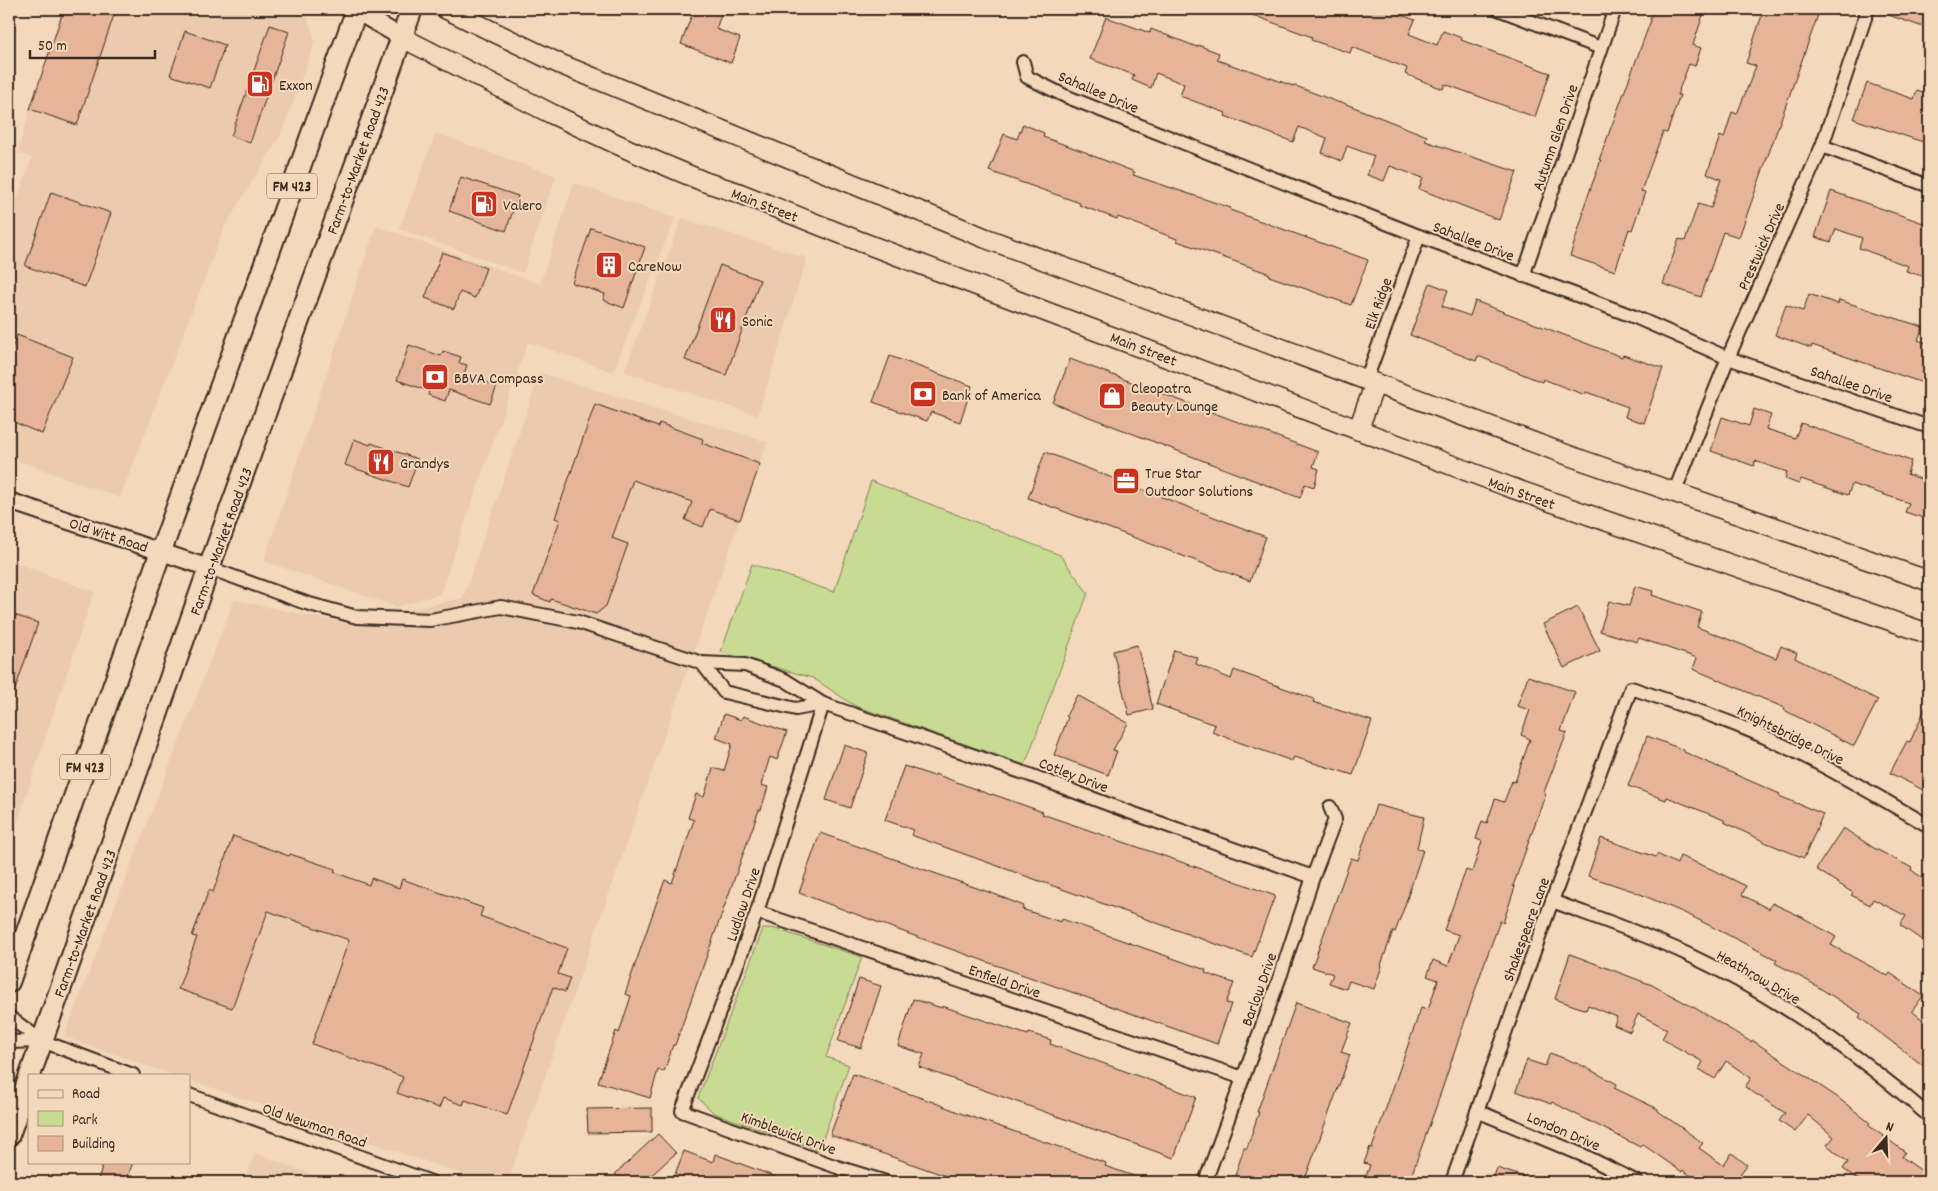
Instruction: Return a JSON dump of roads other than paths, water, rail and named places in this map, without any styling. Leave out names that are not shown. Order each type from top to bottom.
[{"type":"main road","name":"FM 423","points":[[9,982],[161,550],[355,9]]},
{"type":"main road","name":"Farm-to-Market Road 423","points":[[30,1074],[209,568],[412,9]]},
{"type":"main road","points":[[446,9],[560,64],[985,238],[1674,494],[1929,582]]},
{"type":"main road","name":"Main Street","points":[[401,37],[552,114],[704,182],[739,193],[868,244],[1512,488],[1929,634]]},
{"type":"main road","points":[[1358,430],[1370,382]]},
{"type":"main road","points":[[9,1135],[28,1081]]},
{"type":"street","points":[[355,9],[401,37]]},
{"type":"street","points":[[1498,9],[1601,48]]},
{"type":"street","name":"Autumn Glen Drive","points":[[1523,276],[1615,9]]},
{"type":"street","name":"Prestwick Drive","points":[[1674,494],[1728,358],[1822,146],[1868,9]]},
{"type":"street","name":"Sahallee Drive","points":[[1023,62],[1027,77],[1065,96],[1419,236],[1635,317],[1728,358],[1929,427]]},
{"type":"street","points":[[1822,146],[1929,186]]},
{"type":"street","name":"Elk Ridge","points":[[1370,382],[1419,236]]},
{"type":"street","name":"Old Witt Road","points":[[9,501],[161,550],[209,568]]},
{"type":"street","points":[[209,568],[306,604],[357,617],[430,620],[501,607],[578,622],[702,663]]},
{"type":"street","name":"Cotley Drive","points":[[702,663],[724,692],[796,709],[823,704]]},
{"type":"street","name":"Cotley Drive","points":[[702,663],[745,665],[784,680],[823,704],[1030,775],[1313,877]]},
{"type":"street","name":"Knightsbridge Drive","points":[[1631,688],[1729,722],[1780,744],[1929,826]]},
{"type":"street","name":"Shakespeare Lane","points":[[1452,1182],[1552,901],[1631,688]]},
{"type":"street","name":"Ludlow Drive","points":[[682,1111],[757,912],[823,704]]},
{"type":"street","name":"Barlow Drive","points":[[1205,1182],[1335,819],[1330,807]]},
{"type":"street","name":"Heathrow Drive","points":[[1552,901],[1686,953],[1746,984],[1809,1024],[1860,1060],[1929,1116]]},
{"type":"street","name":"Enfield Drive","points":[[757,912],[1243,1078]]},
{"type":"street","points":[[9,1017],[42,1040],[130,1074]]},
{"type":"street","points":[[9,1042],[42,1040]]},
{"type":"street","name":"Old Newman Road","points":[[190,1096],[431,1182]]},
{"type":"street","name":"Kimblewick Drive","points":[[682,1111],[837,1167],[886,1182]]},
{"type":"street","name":"London Drive","points":[[1477,1111],[1585,1156],[1637,1182]]},
{"type":"place","name":"Exxon","points":[[260,84]]},
{"type":"place","name":"Valero","points":[[484,204]]},
{"type":"place","name":"CareNow","points":[[609,265]]},
{"type":"place","name":"Sonic","points":[[723,320]]},
{"type":"place","name":"BBVA Compass","points":[[435,377]]},
{"type":"place","name":"Bank of America","points":[[923,394]]},
{"type":"place","name":"Cleopatra Beauty Lounge","points":[[1112,396]]},
{"type":"place","name":"Grandys","points":[[381,462]]},
{"type":"place","name":"True Star Outdoor Solutions","points":[[1126,481]]}]
